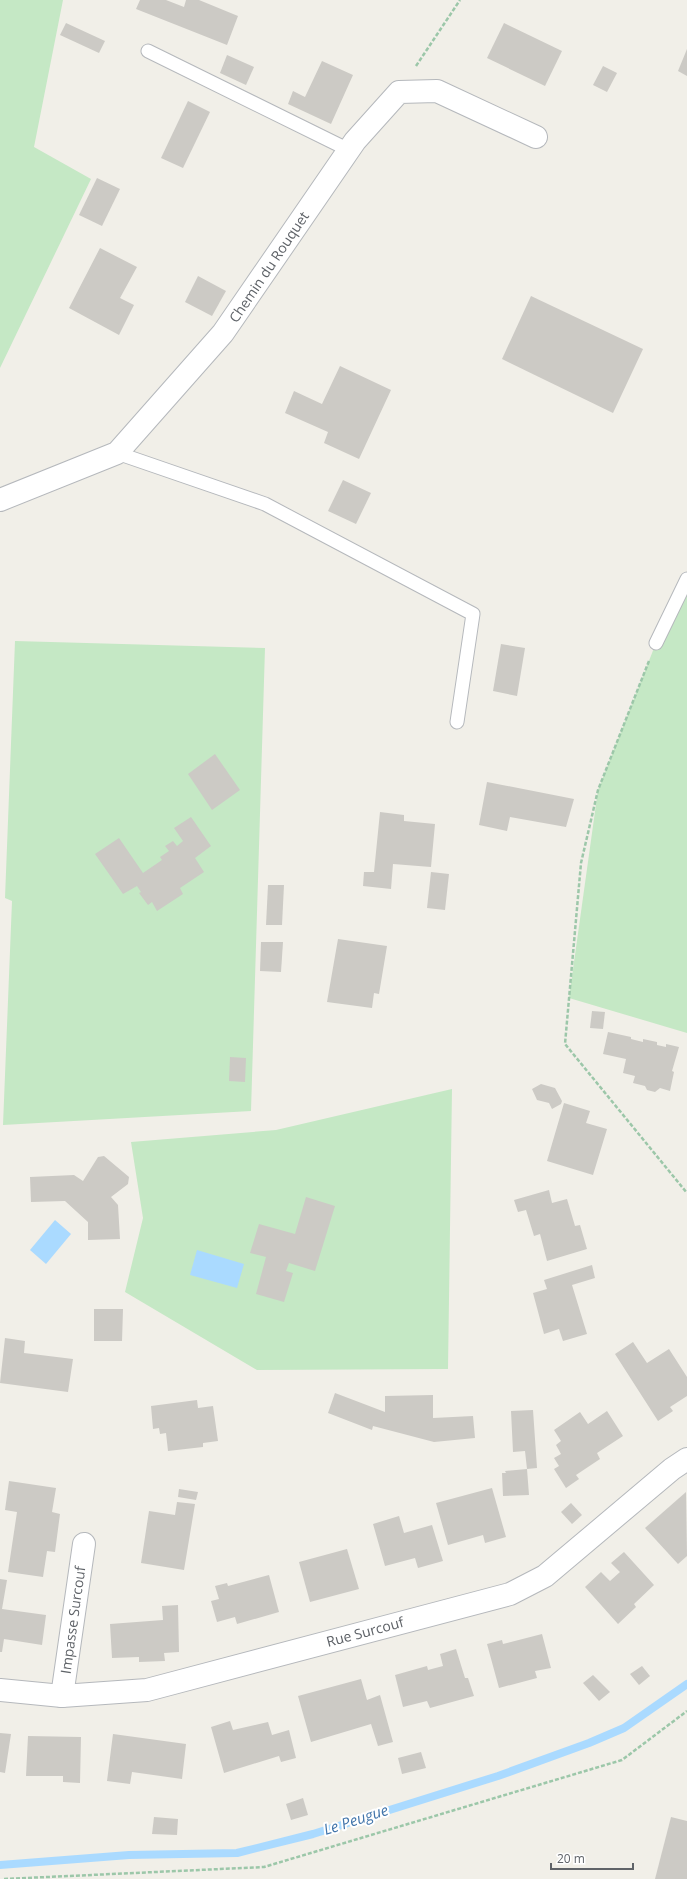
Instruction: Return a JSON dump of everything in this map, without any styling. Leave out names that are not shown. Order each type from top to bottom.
[{"type":"street","points":[[399,92],[437,91],[536,137]]},
{"type":"street","name":"Chemin du Rouquet","points":[[0,500],[117,452],[223,333],[349,150],[399,92]]},
{"type":"street","name":"Rue Surcouf","points":[[0,1690],[62,1696],[146,1690],[510,1594],[545,1576],[672,1469],[687,1459]]},
{"type":"street","name":"Impasse Surcouf","points":[[62,1696],[84,1544]]},
{"type":"lane","points":[[148,51],[349,150]]},
{"type":"lane","points":[[117,452],[265,504],[473,614],[457,722]]},
{"type":"lane","points":[[656,643],[687,579]]},
{"type":"path","points":[[399,92],[460,0]]},
{"type":"path","points":[[656,643],[598,790],[581,863],[565,1044],[687,1193]]},
{"type":"path","points":[[4,1879],[264,1867],[622,1760],[687,1711]]},
{"type":"green space","points":[[0,0],[63,0],[34,147],[91,179],[0,368]]},
{"type":"green space","points":[[687,585],[687,1033],[569,998],[598,790],[656,643]]},
{"type":"green space","points":[[15,641],[265,648],[251,1111],[3,1125],[12,901],[5,898]]},
{"type":"green space","points":[[452,1089],[448,1369],[257,1370],[125,1292],[143,1218],[131,1142],[276,1130]]},
{"type":"water","points":[[55,1220],[71,1234],[46,1264],[30,1250]]},
{"type":"water","points":[[197,1250],[244,1264],[237,1288],[190,1275]]},
{"type":"building","points":[[140,0],[166,0],[184,7],[186,0],[199,0],[238,16],[227,45],[136,9]]},
{"type":"building","points":[[66,23],[105,41],[99,53],[60,35]]},
{"type":"building","points":[[504,23],[562,51],[545,86],[487,58]]},
{"type":"building","points":[[687,49],[687,76],[678,71]]},
{"type":"building","points":[[227,55],[254,67],[246,85],[220,73]]},
{"type":"building","points":[[322,61],[353,75],[331,124],[288,104],[293,91],[305,97]]},
{"type":"building","points":[[603,66],[617,73],[607,92],[593,85]]},
{"type":"building","points":[[188,101],[210,112],[183,168],[161,158]]},
{"type":"building","points":[[97,178],[120,189],[102,226],[79,215]]},
{"type":"building","points":[[100,248],[137,267],[120,298],[134,305],[119,335],[69,308]]},
{"type":"building","points":[[198,276],[226,291],[212,316],[185,302]]},
{"type":"building","points":[[531,296],[643,349],[613,413],[502,359]]},
{"type":"building","points":[[340,366],[391,390],[359,459],[324,443],[328,432],[285,413],[294,391],[322,404]]},
{"type":"building","points":[[343,480],[371,493],[356,524],[328,511]]},
{"type":"building","points":[[501,644],[525,648],[517,696],[493,691]]},
{"type":"building","points":[[215,754],[240,790],[212,810],[188,774]]},
{"type":"building","points":[[487,782],[574,799],[566,827],[510,817],[507,831],[479,825]]},
{"type":"building","points":[[380,812],[404,815],[404,821],[435,824],[431,867],[393,864],[391,889],[363,886],[364,872],[374,872]]},
{"type":"building","points":[[191,817],[211,846],[195,858],[204,872],[180,888],[183,894],[157,911],[152,902],[148,905],[139,893],[141,892],[137,886],[123,894],[95,854],[119,838],[143,873],[162,860],[160,857],[169,851],[165,846],[173,841],[177,846],[183,841],[174,828]]},
{"type":"building","points":[[431,872],[449,874],[445,910],[427,908]]},
{"type":"building","points":[[268,885],[284,885],[282,925],[266,925]]},
{"type":"building","points":[[338,939],[387,946],[379,994],[374,993],[372,1008],[327,1002]]},
{"type":"building","points":[[261,942],[283,942],[281,972],[260,971]]},
{"type":"building","points":[[592,1011],[605,1012],[603,1029],[590,1028]]},
{"type":"building","points":[[608,1032],[631,1037],[631,1039],[643,1042],[643,1039],[657,1042],[657,1045],[666,1047],[666,1044],[679,1047],[672,1071],[674,1072],[670,1091],[660,1088],[655,1092],[647,1090],[645,1086],[633,1083],[635,1076],[623,1073],[626,1059],[603,1054]]},
{"type":"building","points":[[230,1057],[246,1058],[245,1082],[229,1081]]},
{"type":"building","points":[[541,1084],[555,1088],[562,1101],[561,1104],[552,1109],[549,1103],[537,1100],[532,1089]]},
{"type":"building","points":[[564,1103],[590,1111],[586,1123],[607,1129],[593,1175],[547,1161]]},
{"type":"building","points":[[104,1156],[129,1177],[128,1184],[111,1197],[118,1205],[120,1239],[88,1240],[88,1222],[65,1201],[31,1202],[30,1177],[74,1175],[83,1181],[98,1157]]},
{"type":"building","points":[[549,1190],[552,1203],[567,1199],[575,1226],[580,1225],[587,1249],[547,1261],[540,1234],[534,1236],[526,1210],[518,1212],[514,1200]]},
{"type":"building","points":[[306,1197],[335,1206],[315,1271],[289,1263],[286,1271],[293,1273],[284,1302],[256,1294],[266,1257],[250,1253],[259,1224],[295,1234]]},
{"type":"building","points":[[592,1265],[595,1278],[572,1285],[587,1334],[563,1341],[559,1329],[544,1334],[533,1293],[547,1289],[544,1280]]},
{"type":"building","points":[[94,1309],[123,1309],[122,1341],[94,1341]]},
{"type":"building","points":[[5,1338],[25,1341],[24,1353],[73,1359],[68,1392],[0,1383]]},
{"type":"building","points":[[633,1342],[647,1363],[669,1349],[687,1377],[687,1396],[670,1407],[673,1411],[658,1421],[615,1354]]},
{"type":"building","points":[[335,1393],[385,1412],[385,1396],[433,1395],[433,1418],[473,1416],[475,1438],[434,1442],[373,1426],[372,1430],[328,1413]]},
{"type":"building","points":[[197,1400],[198,1408],[213,1406],[218,1441],[203,1443],[203,1447],[168,1451],[166,1433],[160,1434],[159,1428],[153,1429],[151,1406]]},
{"type":"building","points":[[533,1410],[537,1468],[527,1469],[525,1451],[513,1452],[511,1411]]},
{"type":"building","points":[[607,1411],[623,1436],[597,1453],[600,1459],[576,1475],[579,1479],[566,1488],[554,1469],[559,1466],[554,1458],[561,1454],[556,1445],[561,1441],[554,1430],[580,1412],[588,1424]]},
{"type":"building","points":[[527,1469],[529,1495],[503,1496],[502,1473],[506,1473],[505,1471]]},
{"type":"building","points":[[9,1481],[56,1488],[52,1512],[60,1514],[55,1552],[47,1551],[43,1577],[8,1572],[17,1512],[5,1510]]},
{"type":"building","points":[[492,1488],[506,1537],[485,1543],[483,1535],[448,1545],[436,1503]]},
{"type":"building","points":[[179,1489],[198,1492],[196,1500],[178,1497]]},
{"type":"building","points":[[686,1492],[687,1556],[678,1564],[645,1528]]},
{"type":"building","points":[[177,1502],[195,1504],[184,1570],[141,1563],[149,1511],[175,1515]]},
{"type":"building","points":[[571,1503],[582,1515],[572,1524],[561,1512]]},
{"type":"building","points":[[399,1516],[404,1533],[432,1525],[443,1561],[418,1568],[415,1558],[385,1566],[373,1524]]},
{"type":"building","points":[[347,1549],[359,1589],[310,1602],[299,1562]]},
{"type":"building","points":[[624,1552],[654,1585],[634,1604],[636,1607],[618,1624],[585,1587],[601,1572],[610,1581],[620,1572],[611,1563]]},
{"type":"building","points":[[269,1575],[279,1612],[237,1624],[235,1617],[217,1622],[211,1601],[219,1599],[215,1586],[227,1583],[228,1586]]},
{"type":"building","points":[[0,1579],[7,1580],[2,1609],[46,1615],[42,1645],[4,1639],[2,1652],[0,1652]]},
{"type":"building","points":[[178,1605],[179,1652],[164,1653],[165,1661],[139,1662],[139,1657],[112,1658],[110,1624],[163,1620],[162,1606]]},
{"type":"building","points":[[542,1634],[551,1668],[535,1671],[537,1678],[499,1688],[487,1644],[502,1640],[503,1644]]},
{"type":"building","points":[[456,1649],[465,1678],[468,1678],[474,1696],[430,1708],[427,1701],[403,1707],[395,1675],[427,1666],[428,1670],[443,1666],[440,1654]]},
{"type":"building","points":[[642,1666],[650,1676],[639,1685],[630,1674]]},
{"type":"building","points":[[593,1675],[610,1692],[599,1701],[583,1683]]},
{"type":"building","points":[[361,1679],[367,1700],[380,1695],[393,1742],[378,1746],[371,1724],[311,1742],[298,1696]]},
{"type":"building","points":[[230,1721],[233,1730],[268,1722],[272,1735],[289,1730],[296,1758],[281,1762],[279,1756],[224,1773],[211,1727]]},
{"type":"building","points":[[0,1733],[11,1734],[5,1773],[0,1772]]},
{"type":"building","points":[[113,1734],[186,1744],[182,1779],[132,1772],[130,1784],[107,1781]]},
{"type":"building","points":[[28,1736],[81,1737],[80,1783],[63,1782],[63,1776],[26,1776]]},
{"type":"building","points":[[421,1752],[426,1768],[402,1774],[398,1758]]},
{"type":"building","points":[[303,1798],[308,1815],[291,1820],[286,1804]]},
{"type":"building","points":[[154,1817],[178,1819],[177,1835],[152,1834]]},
{"type":"building","points":[[671,1817],[687,1821],[687,1879],[655,1879]]},
{"type":"waterway","name":"Le Peugue","points":[[0,1865],[129,1855],[237,1853],[313,1834],[498,1776],[589,1743],[624,1728],[687,1684]]}]
